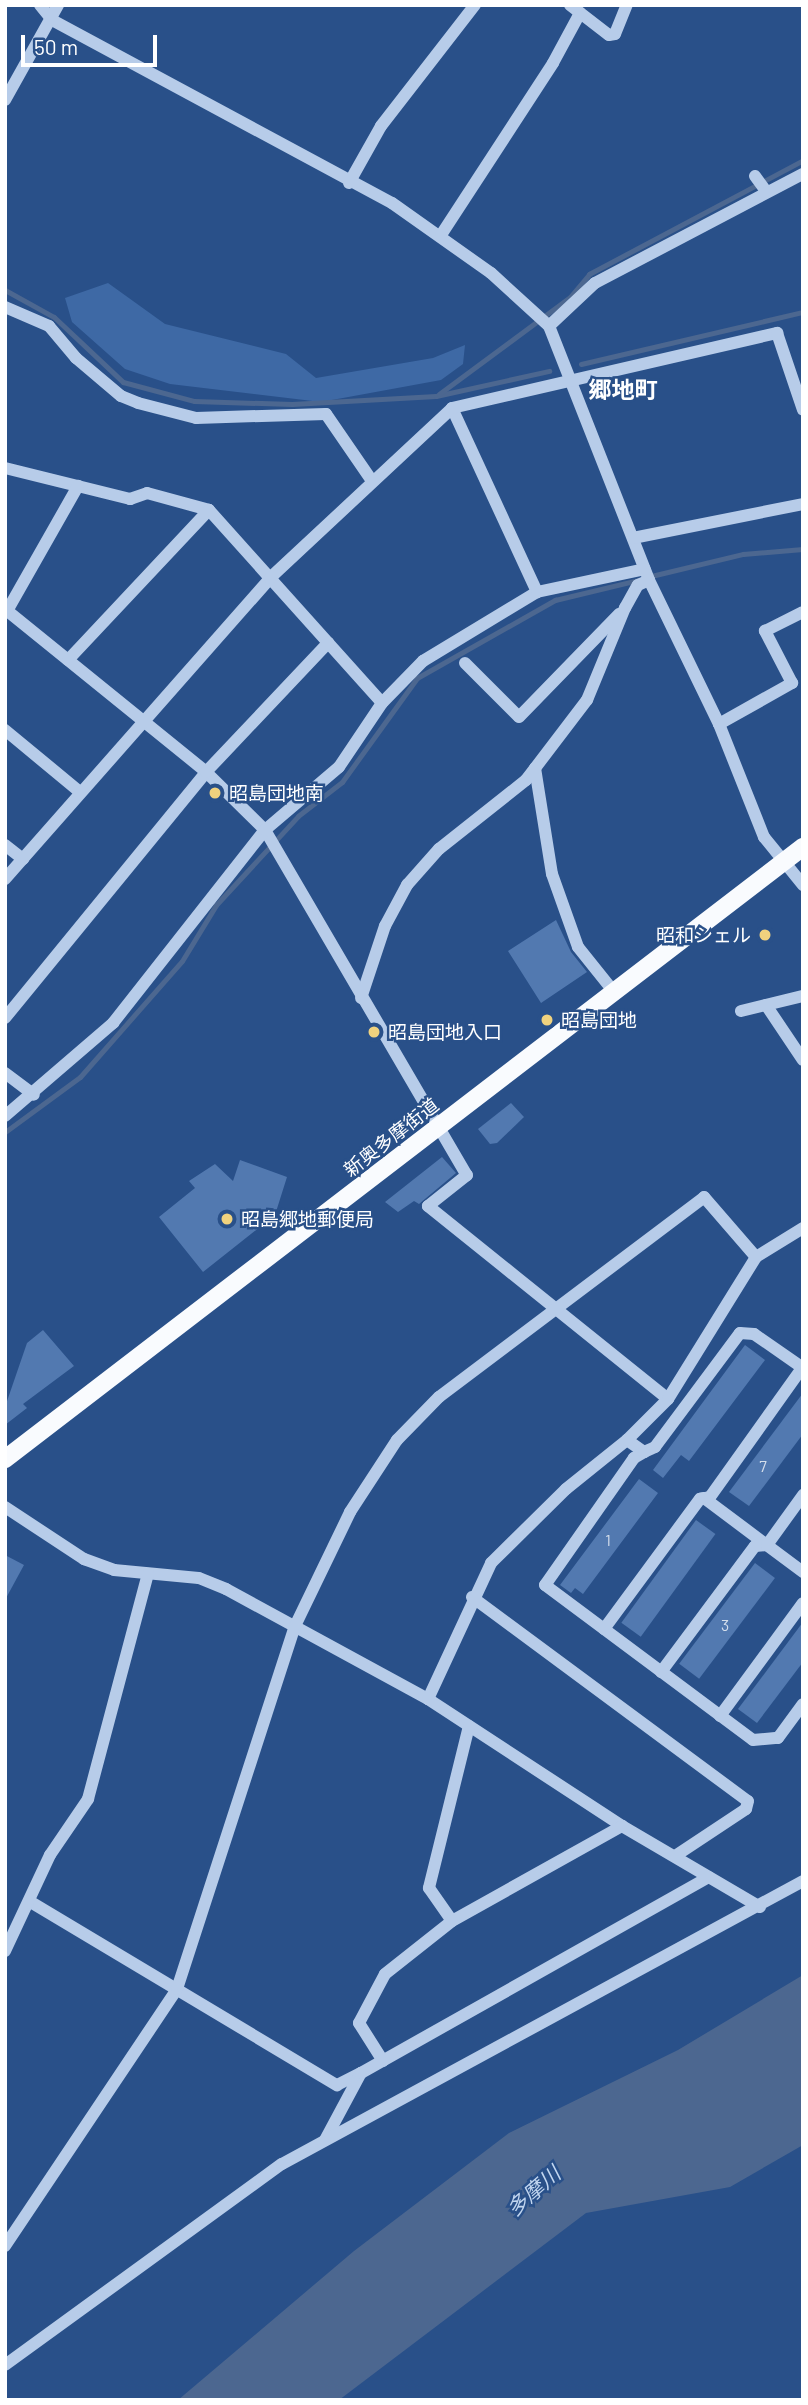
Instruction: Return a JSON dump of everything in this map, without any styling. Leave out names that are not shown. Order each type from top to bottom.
[{"type":"main road","name":"新奥多摩街道","points":[[5,1459],[803,847]]},
{"type":"street","points":[[40,5],[52,20],[349,183],[392,203],[441,235],[535,312],[548,326],[647,573],[719,724],[764,837],[803,885]]},
{"type":"street","points":[[5,100],[58,5]]},
{"type":"street","points":[[349,183],[381,127],[471,10],[455,5]]},
{"type":"street","points":[[441,235],[553,63],[575,9],[609,35],[615,34],[627,5]]},
{"type":"street","points":[[548,326],[595,284],[765,190],[803,174]]},
{"type":"street","points":[[755,176],[765,190]]},
{"type":"street","points":[[5,307],[49,326],[76,358],[121,396],[138,403],[196,418],[326,414],[372,481]]},
{"type":"street","points":[[5,879],[143,719],[270,578],[452,408],[777,333],[803,410]]},
{"type":"street","points":[[452,408],[537,592]]},
{"type":"street","points":[[5,467],[130,499],[147,493],[209,510],[382,703]]},
{"type":"street","points":[[78,486],[6,610],[206,772],[266,832],[437,1128],[467,1175],[428,1206],[558,1307],[668,1399]]},
{"type":"street","points":[[633,538],[803,504]]},
{"type":"street","points":[[68,660],[209,510]]},
{"type":"street","points":[[5,1116],[34,1095],[113,1023],[266,832],[339,767],[382,703],[423,661],[537,592],[647,573]]},
{"type":"street","points":[[361,998],[385,926],[407,885],[439,849],[535,768],[587,700],[625,607],[647,573]]},
{"type":"street","points":[[465,663],[519,717],[625,607]]},
{"type":"street","points":[[719,724],[792,683],[765,631],[803,612]]},
{"type":"street","points":[[5,1018],[206,772],[328,643]]},
{"type":"street","points":[[5,730],[80,792]]},
{"type":"street","points":[[535,768],[552,874],[578,947],[614,992]]},
{"type":"street","points":[[5,845],[23,859]]},
{"type":"street","points":[[741,1011],[803,996]]},
{"type":"street","points":[[766,1005],[803,1060]]},
{"type":"street","points":[[5,1073],[34,1095]]},
{"type":"street","points":[[5,2246],[177,1989],[295,1626],[350,1512],[397,1440],[439,1397],[704,1196],[757,1257]]},
{"type":"street","points":[[428,1699],[472,1597],[491,1563],[566,1489],[627,1440],[668,1399],[757,1257],[803,1228]]},
{"type":"street","points":[[604,1629],[803,1368],[754,1334],[740,1333],[655,1447],[634,1458],[545,1585],[753,1741],[778,1738],[803,1704]]},
{"type":"street","points":[[627,1440],[644,1452]]},
{"type":"street","points":[[661,1672],[755,1546],[766,1545],[803,1495]]},
{"type":"street","points":[[704,1498],[803,1572]]},
{"type":"street","points":[[5,1507],[84,1559],[114,1570],[199,1578],[295,1626],[428,1699],[622,1826],[760,1907]]},
{"type":"street","points":[[5,1951],[50,1855],[88,1798],[148,1574]]},
{"type":"street","points":[[472,1597],[748,1801],[746,1809],[675,1856]]},
{"type":"street","points":[[720,1716],[803,1603]]},
{"type":"street","points":[[452,1921],[429,1888],[469,1726]]},
{"type":"street","points":[[383,2061],[359,2022],[385,1974],[452,1921],[622,1826]]},
{"type":"street","points":[[29,1901],[337,2085],[709,1877]]},
{"type":"street","points":[[5,2365],[238,2194],[325,2140],[760,1907],[803,1881]]},
{"type":"street","points":[[325,2140],[361,2073]]},
{"type":"shaded area","points":[[108,283],[165,324],[286,354],[316,378],[433,358],[465,345],[463,364],[441,380],[321,402],[170,384],[125,369],[72,322],[65,298]]},
{"type":"water","name":"多摩川","points":[[803,1975],[803,2145],[730,2187],[586,2213],[339,2400],[178,2400],[354,2251],[509,2133],[678,2050]]},
{"type":"building","points":[[556,920],[571,952],[587,972],[541,1003],[508,951]]},
{"type":"building","points":[[511,1103],[524,1117],[497,1143],[490,1144],[478,1129]]},
{"type":"building","points":[[442,1157],[456,1173],[419,1204],[414,1201],[398,1212],[385,1202]]},
{"type":"building","points":[[240,1160],[287,1177],[275,1215],[203,1272],[159,1217],[195,1188],[189,1181],[215,1164],[233,1181]]},
{"type":"building","points":[[43,1330],[74,1366],[23,1404],[27,1408],[5,1425],[5,1407],[27,1343]]},
{"type":"building","points":[[745,1345],[765,1360],[689,1461],[681,1455],[663,1478],[653,1470]]},
{"type":"building","points":[[803,1393],[803,1434],[749,1506],[729,1492]]},
{"type":"building","points":[[639,1479],[658,1493],[583,1594],[575,1588],[571,1593],[560,1585]]},
{"type":"building","points":[[696,1520],[715,1534],[641,1637],[621,1623]]},
{"type":"building","points":[[5,1555],[24,1565],[5,1600]]},
{"type":"building","points":[[755,1563],[775,1578],[699,1679],[679,1664]]},
{"type":"building","points":[[803,1622],[803,1662],[757,1723],[738,1709]]},
{"type":"waterway","points":[[439,394],[570,297],[589,274],[803,160]]},
{"type":"waterway","points":[[5,290],[54,317],[123,382],[194,401],[292,404],[436,396],[549,371]]},
{"type":"waterway","points":[[581,364],[803,312]]},
{"type":"waterway","points":[[647,577],[743,554],[803,549]]},
{"type":"waterway","points":[[5,1132],[80,1077],[182,961],[216,905],[298,816],[342,782],[417,678],[555,600],[638,580]]},
{"type":"place","name":"昭島団地南","points":[[215,793]]},
{"type":"place","name":"昭和シェル","points":[[765,935]]},
{"type":"place","name":"昭島団地","points":[[547,1020]]},
{"type":"place","name":"昭島団地入口","points":[[374,1032]]},
{"type":"place","name":"昭島郷地郵便局","points":[[227,1219]]},
{"type":"district","name":"郷地町","points":[[623,389]]}]
